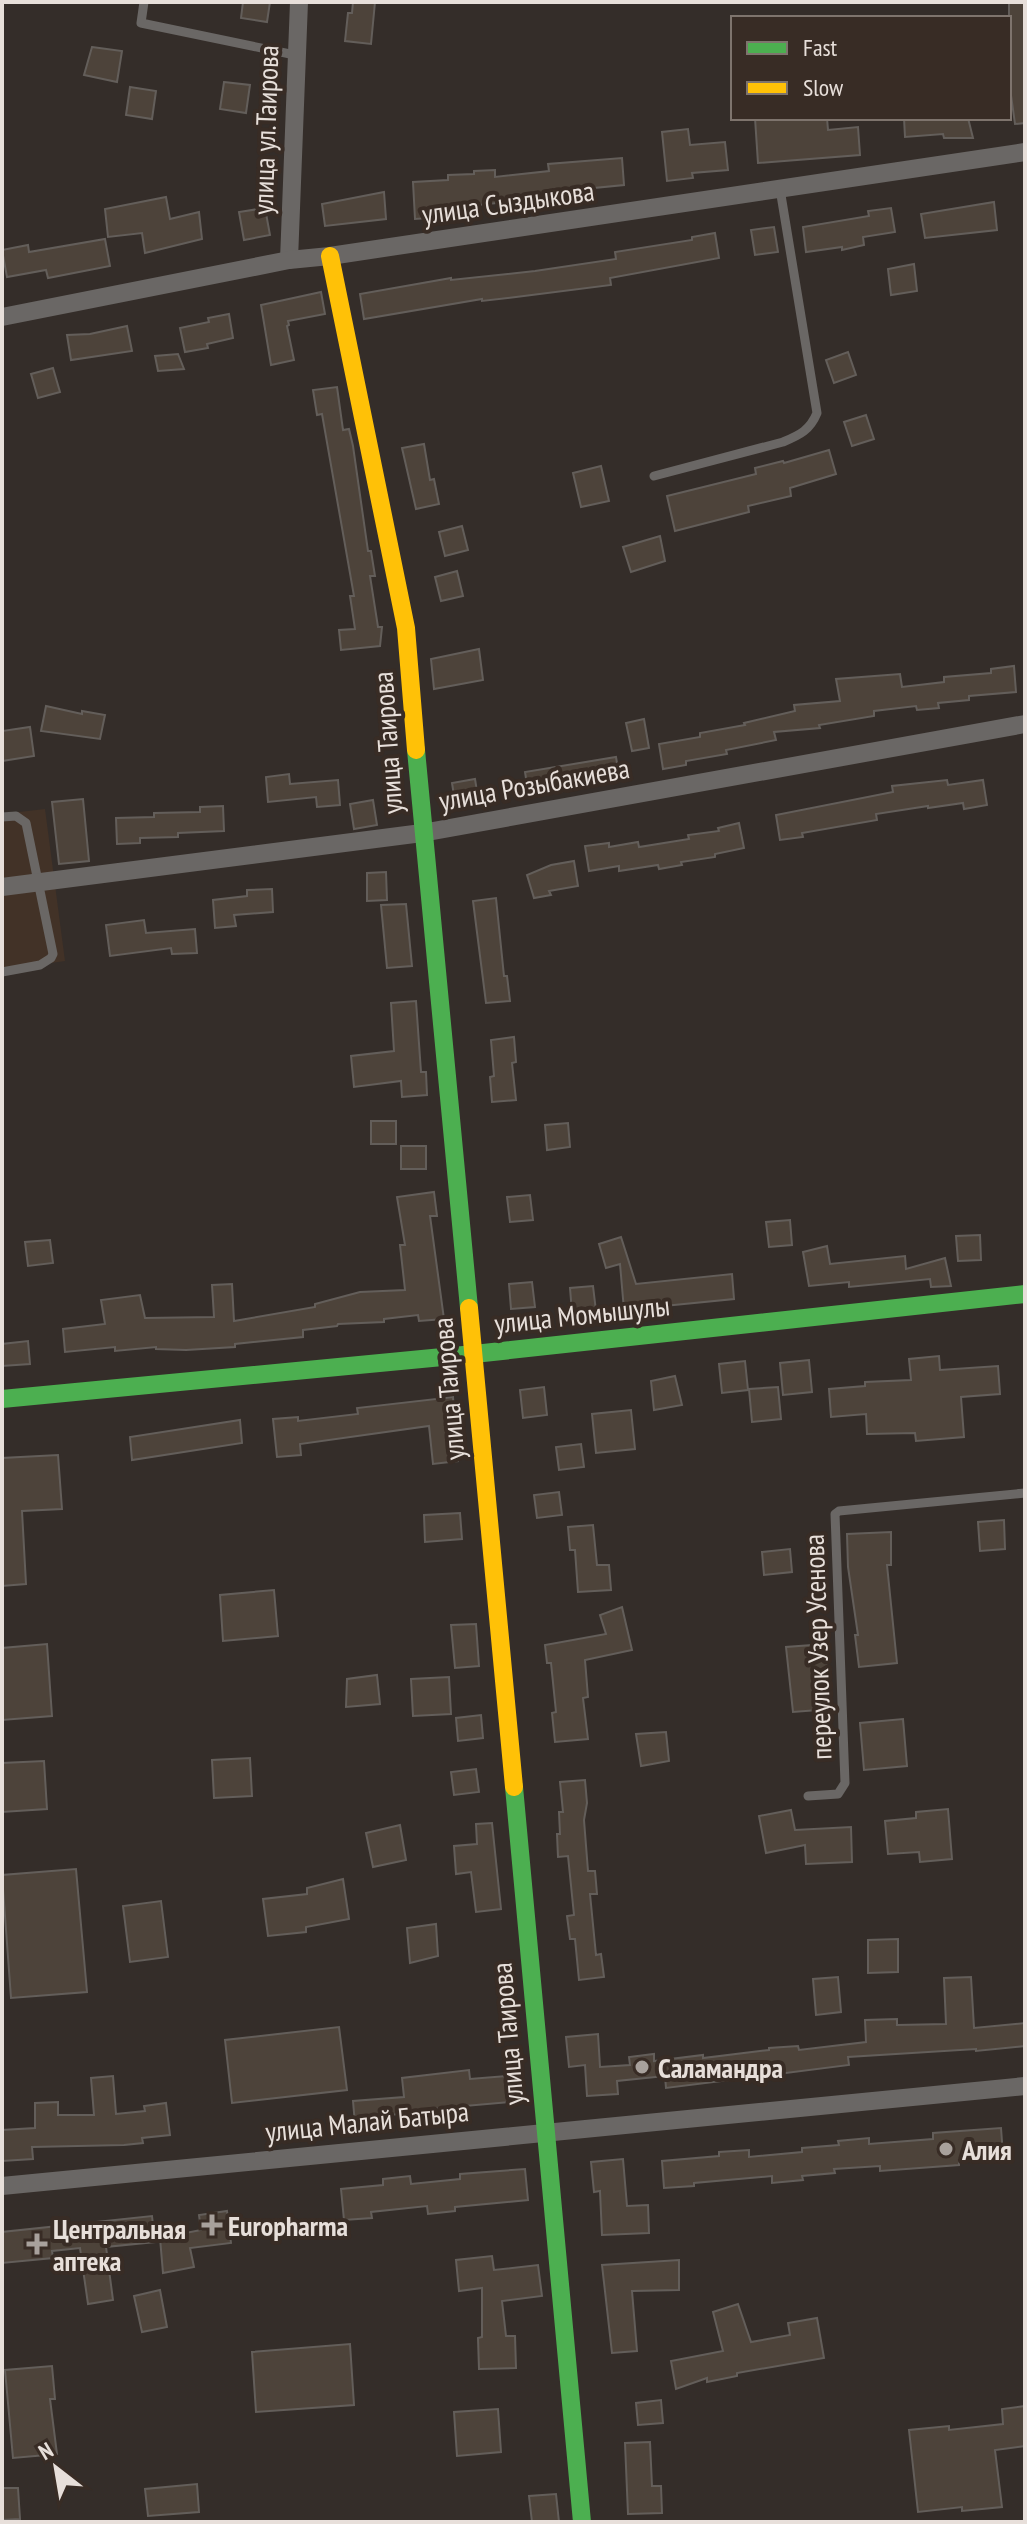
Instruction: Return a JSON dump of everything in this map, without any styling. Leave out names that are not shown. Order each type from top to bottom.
[{"type":"street","name":"улица ул.Таирова","points":[[289,260],[299,2]]},
{"type":"street","name":"улица Сыздыкова","points":[[2,317],[289,260],[1025,152]]},
{"type":"street","name":"улица Таирова","points":[[330,256],[406,628],[422,833],[474,1354],[582,2522]]},
{"type":"street","name":"улица Розыбакиева","points":[[2,887],[422,833],[1025,724]]},
{"type":"street","name":"улица Момышулы","points":[[2,1399],[474,1354],[1025,1294]]},
{"type":"street","name":"улица Малай Батыра","points":[[2,2186],[1025,2086]]},
{"type":"lane","points":[[144,2],[141,23],[295,55]]},
{"type":"lane","points":[[654,476],[783,442],[812,425],[817,413],[780,189]]},
{"type":"lane","points":[[2,817],[16,816],[26,823],[53,954],[40,965],[2,972]]},
{"type":"lane","name":"переулок Узер Усенова","points":[[808,1796],[838,1794],[845,1783],[835,1514],[839,1511],[1025,1493]]},
{"type":"shaded area","points":[[45,809],[65,961],[2,970],[2,814]]},
{"type":"building","points":[[243,2],[270,2],[267,22],[241,18]]},
{"type":"building","points":[[353,2],[375,2],[371,44],[345,41],[348,13],[352,13]]},
{"type":"building","points":[[1009,2],[1025,2],[1025,123],[1015,124],[1011,95]]},
{"type":"building","points":[[92,47],[122,51],[117,82],[84,75]]},
{"type":"building","points":[[224,82],[250,85],[246,113],[220,109]]},
{"type":"building","points":[[130,87],[156,91],[152,119],[126,115]]},
{"type":"building","points":[[755,120],[827,120],[828,130],[858,127],[860,155],[758,163]]},
{"type":"building","points":[[904,120],[968,120],[973,138],[944,138],[943,134],[905,137]]},
{"type":"building","points":[[688,129],[690,145],[725,142],[728,170],[692,173],[693,178],[667,181],[662,132]]},
{"type":"building","points":[[622,158],[624,185],[533,194],[497,203],[441,209],[442,217],[415,219],[413,182],[448,180],[448,175],[474,174],[474,171],[495,170],[495,177],[549,171],[548,164]]},
{"type":"building","points":[[384,192],[386,219],[325,226],[322,204]]},
{"type":"building","points":[[166,197],[170,219],[199,212],[202,239],[145,253],[142,233],[108,237],[105,209]]},
{"type":"building","points":[[994,202],[997,230],[925,238],[921,214]]},
{"type":"building","points":[[265,208],[270,235],[244,240],[239,212]]},
{"type":"building","points":[[891,208],[895,232],[863,237],[864,245],[842,250],[842,247],[806,252],[803,227],[869,216],[868,211]]},
{"type":"building","points":[[774,227],[778,252],[755,255],[751,230]]},
{"type":"building","points":[[715,233],[719,258],[610,278],[611,285],[482,299],[364,319],[360,294],[451,278],[535,271],[616,259],[615,252],[692,240],[692,237]]},
{"type":"building","points":[[105,239],[110,266],[48,278],[46,270],[7,277],[2,250],[28,245],[29,252]]},
{"type":"building","points":[[914,264],[917,291],[891,295],[888,269]]},
{"type":"building","points":[[321,292],[325,314],[288,321],[294,360],[271,365],[261,305]]},
{"type":"building","points":[[229,314],[233,338],[207,344],[208,348],[185,352],[180,328]]},
{"type":"building","points":[[127,326],[132,351],[71,360],[67,335],[90,334]]},
{"type":"building","points":[[848,352],[856,375],[834,383],[826,360]]},
{"type":"building","points":[[178,354],[184,369],[158,371],[155,356]]},
{"type":"building","points":[[53,368],[60,392],[38,398],[31,374]]},
{"type":"building","points":[[337,387],[343,430],[349,429],[353,446],[368,551],[371,551],[375,576],[370,576],[378,627],[382,627],[380,646],[341,650],[339,630],[355,629],[350,596],[354,596],[322,414],[317,415],[313,390]]},
{"type":"building","points":[[866,415],[874,439],[852,446],[844,422]]},
{"type":"building","points":[[424,444],[430,480],[434,479],[439,504],[416,509],[402,448]]},
{"type":"building","points":[[829,450],[836,474],[790,488],[791,496],[748,506],[749,512],[675,531],[667,496],[756,474],[755,468]]},
{"type":"building","points":[[601,466],[609,501],[581,507],[573,473]]},
{"type":"building","points":[[462,526],[468,550],[445,556],[439,532]]},
{"type":"building","points":[[660,536],[665,561],[631,572],[623,547]]},
{"type":"building","points":[[457,571],[463,596],[441,601],[435,577]]},
{"type":"building","points":[[479,649],[483,680],[434,689],[431,659]]},
{"type":"building","points":[[1014,666],[1016,692],[969,696],[969,700],[938,703],[939,708],[917,710],[916,706],[874,711],[874,716],[819,725],[820,728],[774,732],[776,740],[726,750],[727,754],[686,761],[686,765],[663,769],[659,744],[700,737],[700,733],[795,711],[794,705],[840,701],[836,679],[900,674],[902,687],[944,682],[944,677],[991,673],[991,669]]},
{"type":"building","points":[[46,706],[82,714],[82,711],[105,715],[100,739],[41,731]]},
{"type":"building","points":[[644,719],[649,748],[632,751],[626,723]]},
{"type":"building","points":[[30,727],[34,756],[2,761],[2,731]]},
{"type":"building","points":[[616,757],[620,781],[529,797],[525,772]]},
{"type":"building","points":[[289,774],[290,784],[338,780],[340,805],[317,807],[316,797],[268,802],[266,777]]},
{"type":"building","points":[[475,779],[479,804],[456,808],[452,783]]},
{"type":"building","points":[[947,780],[948,785],[983,780],[987,805],[964,809],[963,803],[876,814],[877,820],[802,833],[803,837],[780,840],[776,815],[893,792],[892,786]]},
{"type":"building","points":[[83,799],[89,861],[59,864],[52,802]]},
{"type":"building","points":[[373,800],[377,825],[354,829],[350,804]]},
{"type":"building","points":[[223,806],[224,831],[178,833],[178,837],[140,838],[140,843],[117,844],[116,818],[200,812],[200,807]]},
{"type":"building","points":[[739,823],[744,848],[659,869],[658,865],[619,871],[619,866],[589,871],[585,846],[609,843],[609,847],[638,842],[639,847],[689,839],[688,835],[719,831],[718,828]]},
{"type":"building","points":[[574,861],[578,886],[549,891],[551,895],[534,898],[527,875],[551,865]]},
{"type":"building","points":[[386,872],[387,900],[367,901],[367,873]]},
{"type":"building","points":[[272,889],[273,912],[234,915],[236,926],[215,928],[213,900],[247,896],[247,890]]},
{"type":"building","points":[[496,898],[504,976],[507,976],[510,1001],[486,1003],[473,901]]},
{"type":"building","points":[[406,904],[412,966],[387,968],[381,905]]},
{"type":"building","points":[[144,920],[146,933],[195,929],[197,953],[172,954],[171,948],[110,956],[106,925]]},
{"type":"building","points":[[416,1001],[421,1072],[426,1072],[427,1095],[402,1097],[401,1081],[354,1087],[351,1056],[394,1051],[391,1003]]},
{"type":"building","points":[[514,1037],[516,1062],[512,1063],[516,1100],[492,1102],[490,1077],[494,1076],[491,1040]]},
{"type":"building","points":[[371,1121],[396,1121],[396,1144],[371,1144]]},
{"type":"building","points":[[568,1123],[570,1147],[547,1150],[545,1125]]},
{"type":"building","points":[[401,1146],[426,1146],[426,1169],[401,1169]]},
{"type":"building","points":[[434,1192],[437,1216],[430,1216],[444,1319],[419,1321],[418,1315],[384,1319],[384,1322],[338,1324],[303,1330],[303,1337],[235,1344],[235,1347],[186,1350],[156,1347],[115,1351],[115,1347],[65,1352],[63,1329],[105,1324],[101,1300],[140,1295],[145,1318],[214,1317],[212,1285],[232,1284],[234,1321],[315,1307],[315,1304],[360,1292],[405,1290],[400,1245],[405,1245],[397,1197]]},
{"type":"building","points":[[530,1195],[533,1220],[510,1222],[507,1197]]},
{"type":"building","points":[[790,1220],[792,1245],[769,1247],[766,1222]]},
{"type":"building","points":[[980,1235],[981,1260],[958,1261],[956,1236]]},
{"type":"building","points":[[621,1237],[636,1284],[732,1274],[734,1299],[624,1310],[620,1264],[606,1268],[599,1244]]},
{"type":"building","points":[[50,1240],[53,1263],[28,1266],[25,1242]]},
{"type":"building","points":[[827,1246],[830,1264],[905,1256],[906,1269],[945,1258],[951,1286],[931,1287],[930,1279],[849,1287],[849,1282],[809,1286],[803,1252]]},
{"type":"building","points":[[532,1282],[535,1307],[511,1309],[509,1284]]},
{"type":"building","points":[[593,1286],[596,1311],[572,1313],[570,1288]]},
{"type":"building","points":[[28,1341],[30,1364],[2,1366],[2,1344]]},
{"type":"building","points":[[939,1356],[940,1370],[998,1366],[1000,1394],[961,1397],[964,1437],[916,1441],[915,1433],[867,1434],[866,1414],[831,1417],[829,1389],[865,1386],[865,1382],[911,1380],[909,1359]]},
{"type":"building","points":[[809,1360],[812,1392],[783,1395],[780,1363]]},
{"type":"building","points":[[745,1361],[748,1390],[722,1393],[719,1364]]},
{"type":"building","points":[[675,1376],[682,1405],[654,1410],[651,1381]]},
{"type":"building","points":[[544,1387],[547,1415],[523,1418],[520,1390]]},
{"type":"building","points":[[778,1387],[781,1419],[752,1422],[749,1389]]},
{"type":"building","points":[[453,1397],[458,1461],[433,1464],[429,1426],[300,1444],[301,1455],[277,1457],[273,1419],[298,1417],[298,1421],[358,1414],[357,1408]]},
{"type":"building","points":[[631,1410],[635,1449],[596,1453],[592,1414]]},
{"type":"building","points":[[240,1420],[242,1443],[132,1460],[130,1437]]},
{"type":"building","points":[[581,1444],[584,1467],[559,1470],[556,1447]]},
{"type":"building","points":[[58,1455],[62,1509],[22,1511],[26,1584],[2,1586],[2,1458]]},
{"type":"building","points":[[559,1492],[562,1515],[537,1518],[534,1495]]},
{"type":"building","points":[[460,1513],[462,1539],[425,1542],[424,1515]]},
{"type":"building","points":[[1004,1520],[1005,1549],[980,1551],[978,1522]]},
{"type":"building","points":[[593,1525],[597,1565],[609,1565],[611,1590],[578,1592],[575,1550],[570,1550],[568,1527]]},
{"type":"building","points":[[891,1532],[891,1565],[887,1565],[897,1663],[859,1667],[847,1534]]},
{"type":"building","points":[[790,1549],[792,1572],[764,1575],[762,1552]]},
{"type":"building","points":[[274,1590],[278,1636],[223,1641],[220,1595]]},
{"type":"building","points":[[622,1607],[632,1650],[585,1660],[588,1697],[583,1698],[588,1739],[555,1742],[552,1713],[556,1712],[551,1663],[547,1663],[545,1645],[606,1634],[600,1615]]},
{"type":"building","points":[[476,1624],[479,1666],[455,1668],[451,1625]]},
{"type":"building","points":[[47,1644],[52,1716],[2,1720],[2,1648]]},
{"type":"building","points":[[825,1644],[831,1709],[793,1712],[786,1647]]},
{"type":"building","points":[[377,1675],[380,1704],[346,1707],[347,1679]]},
{"type":"building","points":[[449,1677],[451,1714],[413,1716],[411,1679]]},
{"type":"building","points":[[481,1715],[483,1738],[458,1741],[456,1718]]},
{"type":"building","points":[[903,1719],[907,1766],[864,1770],[860,1723]]},
{"type":"building","points":[[666,1732],[669,1761],[641,1766],[636,1734]]},
{"type":"building","points":[[250,1758],[252,1796],[214,1798],[212,1760]]},
{"type":"building","points":[[44,1761],[47,1809],[2,1812],[2,1763]]},
{"type":"building","points":[[476,1769],[479,1792],[454,1795],[451,1772]]},
{"type":"building","points":[[585,1780],[588,1871],[595,1871],[597,1894],[590,1894],[596,1955],[601,1954],[604,1977],[579,1980],[575,1939],[570,1939],[567,1916],[574,1915],[568,1856],[558,1857],[557,1834],[560,1834],[559,1812],[563,1812],[560,1782]]},
{"type":"building","points":[[948,1809],[952,1859],[920,1862],[919,1852],[888,1854],[885,1821],[916,1818],[916,1812]]},
{"type":"building","points":[[791,1810],[795,1830],[851,1827],[852,1862],[806,1864],[805,1845],[766,1853],[759,1816]]},
{"type":"building","points":[[492,1823],[501,1909],[476,1912],[471,1872],[456,1874],[454,1846],[477,1844],[476,1824]]},
{"type":"building","points":[[400,1825],[406,1860],[373,1867],[366,1833]]},
{"type":"building","points":[[76,1869],[87,1992],[11,1998],[2,1875]]},
{"type":"building","points":[[343,1879],[349,1919],[306,1927],[306,1932],[268,1936],[263,1899],[307,1894],[307,1888]]},
{"type":"building","points":[[161,1901],[168,1957],[130,1962],[123,1906]]},
{"type":"building","points":[[436,1924],[438,1956],[410,1963],[407,1928]]},
{"type":"building","points":[[898,1939],[898,1972],[868,1973],[868,1940]]},
{"type":"building","points":[[838,1977],[841,2012],[816,2015],[813,1979]]},
{"type":"building","points":[[971,1977],[974,2028],[1025,2023],[1025,2046],[848,2057],[849,2065],[666,2088],[665,2076],[617,2081],[618,2094],[587,2096],[585,2065],[569,2067],[566,2037],[598,2034],[600,2067],[630,2065],[629,2057],[654,2054],[654,2061],[703,2055],[703,2058],[769,2048],[798,2046],[799,2050],[866,2042],[865,2020],[897,2019],[897,2025],[946,2024],[944,1978]]},
{"type":"building","points":[[339,2027],[347,2090],[232,2103],[225,2040]]},
{"type":"building","points":[[469,2070],[470,2079],[518,2075],[520,2101],[430,2109],[390,2115],[390,2121],[355,2124],[353,2101],[404,2097],[402,2078]]},
{"type":"building","points":[[113,2076],[116,2114],[145,2111],[144,2106],[166,2103],[170,2135],[142,2138],[143,2143],[124,2145],[32,2147],[33,2159],[2,2161],[2,2130],[35,2128],[35,2103],[58,2102],[58,2115],[94,2115],[91,2078]]},
{"type":"building","points":[[1001,2128],[1003,2155],[959,2159],[959,2165],[880,2171],[880,2166],[834,2169],[835,2173],[802,2176],[803,2180],[772,2183],[772,2176],[664,2188],[662,2161],[749,2150],[749,2157],[802,2152],[802,2148],[839,2145],[838,2141],[869,2138],[869,2144],[933,2139],[933,2133]]},
{"type":"building","points":[[623,2159],[627,2206],[648,2205],[649,2233],[602,2235],[600,2191],[594,2192],[591,2162]]},
{"type":"building","points":[[525,2169],[528,2200],[455,2207],[455,2211],[428,2214],[427,2206],[371,2212],[372,2218],[344,2220],[341,2189],[383,2185],[383,2179],[410,2176],[411,2184],[460,2179],[460,2174]]},
{"type":"building","points":[[227,2211],[231,2243],[190,2248],[194,2267],[163,2273],[160,2238],[201,2230],[199,2215]]},
{"type":"building","points":[[152,2216],[155,2242],[106,2247],[113,2300],[88,2304],[80,2248],[52,2251],[53,2258],[2,2263],[2,2232]]},
{"type":"building","points":[[492,2256],[494,2270],[538,2265],[542,2296],[502,2301],[506,2336],[515,2336],[516,2368],[479,2369],[482,2288],[459,2291],[456,2260]]},
{"type":"building","points":[[679,2260],[679,2290],[632,2291],[637,2351],[612,2353],[602,2265]]},
{"type":"building","points":[[160,2290],[167,2327],[142,2332],[134,2296]]},
{"type":"building","points":[[738,2304],[751,2342],[790,2335],[788,2323],[817,2318],[824,2358],[737,2373],[737,2376],[707,2382],[707,2378],[676,2389],[671,2361],[723,2351],[713,2312]]},
{"type":"building","points":[[350,2344],[354,2405],[256,2412],[252,2352]]},
{"type":"building","points":[[52,2366],[55,2399],[50,2399],[57,2454],[13,2458],[5,2370]]},
{"type":"building","points":[[661,2400],[663,2423],[638,2425],[636,2403]]},
{"type":"building","points":[[1025,2406],[1025,2446],[995,2450],[1002,2507],[918,2512],[909,2430],[949,2426],[949,2430],[1003,2424],[1002,2409]]},
{"type":"building","points":[[498,2409],[501,2452],[457,2456],[454,2412]]},
{"type":"building","points":[[650,2442],[652,2486],[661,2486],[662,2513],[628,2514],[625,2443]]},
{"type":"building","points":[[197,2484],[199,2512],[148,2516],[145,2489]]},
{"type":"building","points":[[2,2488],[18,2488],[20,2519],[2,2520]]},
{"type":"building","points":[[556,2494],[559,2522],[532,2522],[529,2496]]},
{"type":"traffic: fast","points":[[416,750],[469,1308]]},
{"type":"traffic: fast","points":[[2,1399],[474,1354],[1025,1294]]},
{"type":"traffic: fast","points":[[514,1787],[582,2522]]},
{"type":"traffic: slow","points":[[330,256],[406,628],[416,750]]},
{"type":"traffic: slow","points":[[469,1308],[514,1787]]},
{"type":"place","name":"Саламандра","points":[[642,2067]]},
{"type":"place","name":"Алия","points":[[946,2149]]},
{"type":"place","name":"Europharma","points":[[212,2225]]},
{"type":"place","name":"Центральная аптека","points":[[37,2244]]}]
